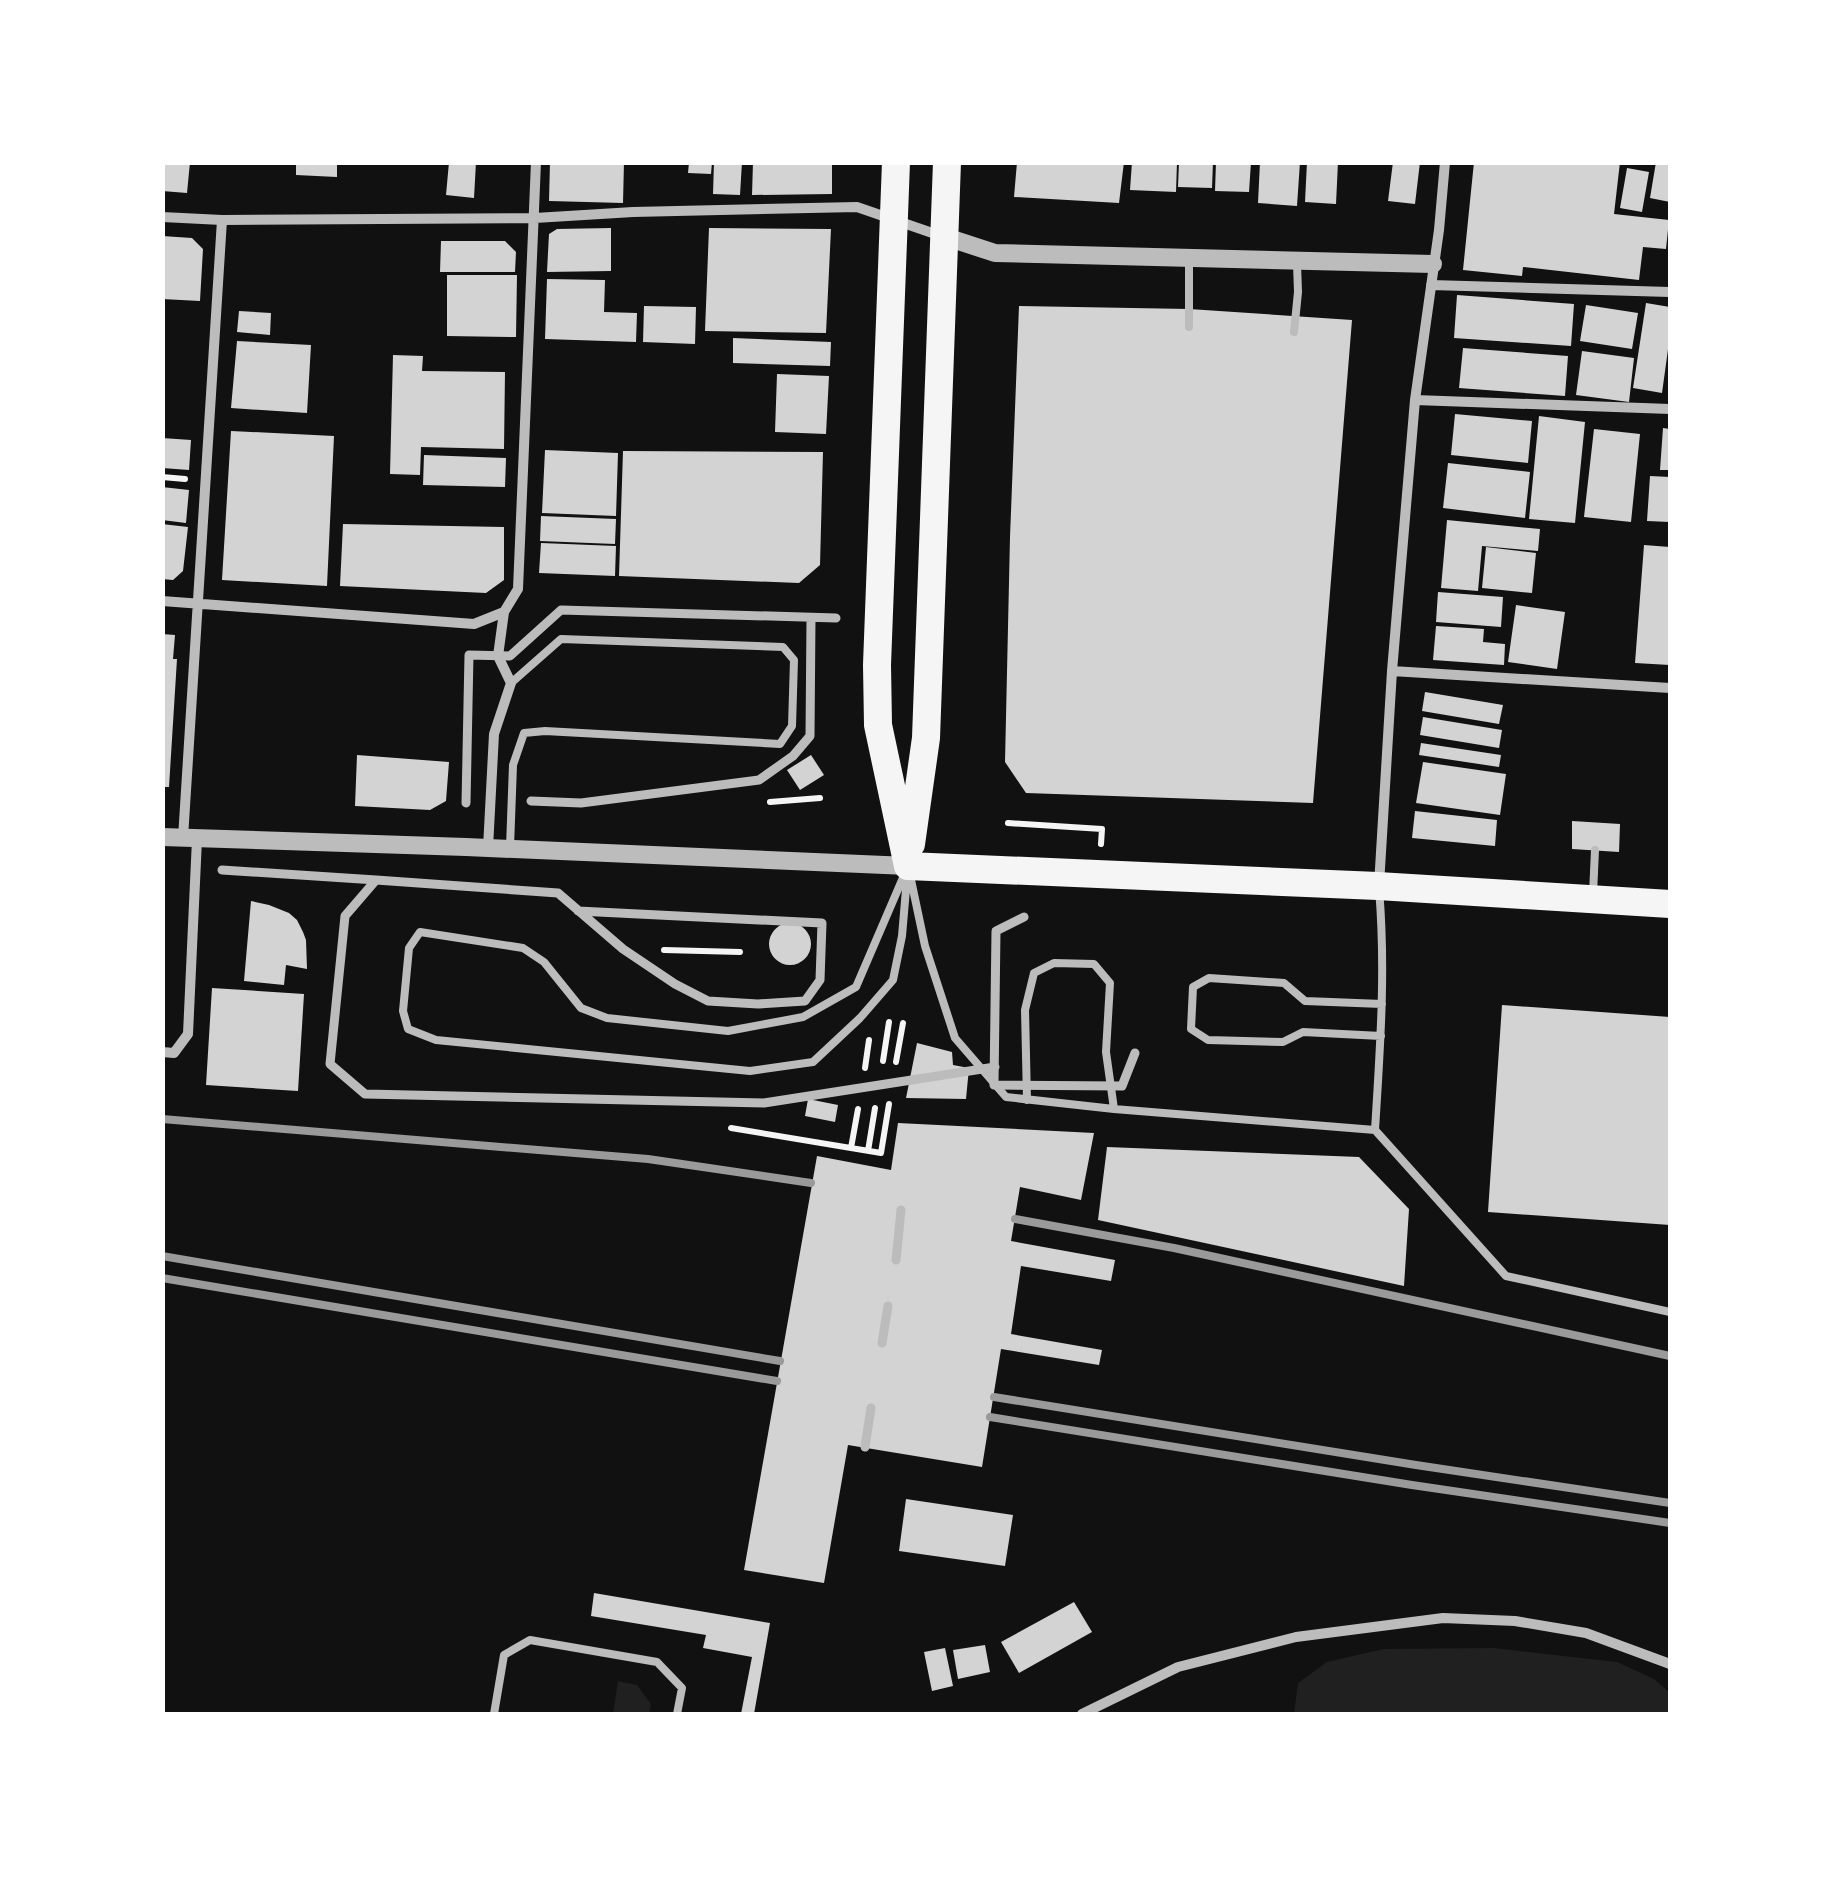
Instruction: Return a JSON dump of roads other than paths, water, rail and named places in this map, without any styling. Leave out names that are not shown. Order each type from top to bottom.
[{"type":"highway","points":[[896,162],[878,725],[908,866]]},
{"type":"highway","points":[[908,866],[926,738],[947,162]]},
{"type":"highway","points":[[908,866],[1378,886],[1670,904]]},
{"type":"street","points":[[488,848],[494,734],[511,683],[498,656],[504,612],[518,590],[536,162]]},
{"type":"street","points":[[1378,886],[1415,400],[1445,162]]},
{"type":"street","points":[[162,217],[535,218],[857,207],[995,253],[1433,264]]},
{"type":"street","points":[[162,1052],[174,1053],[188,1034],[198,604],[222,220]]},
{"type":"street","points":[[1430,284],[1670,292]]},
{"type":"street","points":[[1415,400],[1670,410]]},
{"type":"street","points":[[162,601],[474,624],[504,612]]},
{"type":"street","points":[[466,803],[468,655],[510,656],[561,610],[836,618]]},
{"type":"street","points":[[531,801],[581,803],[759,780],[793,756],[810,736],[811,618]]},
{"type":"street","points":[[1392,671],[1670,688]]},
{"type":"street","points":[[162,837],[908,866]]},
{"type":"street","points":[[222,870],[558,894],[578,911],[623,949],[708,1001],[758,1004],[805,1000],[820,980],[822,923],[578,911]]},
{"type":"street","points":[[376,880],[345,916],[330,1064],[365,1094],[764,1103],[994,1067]]},
{"type":"street","points":[[1024,917],[996,931],[994,1085],[1122,1086],[1135,1053]]},
{"type":"street","points":[[896,1260],[901,1210]]},
{"type":"street","points":[[882,1343],[888,1306]]},
{"type":"street","points":[[866,1447],[872,1408]]},
{"type":"street","points":[[1082,1714],[1178,1667],[1296,1637],[1443,1618],[1515,1621],[1586,1633],[1670,1664]]},
{"type":"lane","points":[[1189,256],[1189,327]]},
{"type":"lane","points":[[1294,332],[1297,259]]},
{"type":"lane","points":[[510,850],[513,765],[524,733],[780,744],[792,726],[794,660],[783,647],[561,639],[511,683]]},
{"type":"lane","points":[[1593,899],[1595,850]]},
{"type":"lane","points":[[908,866],[902,936],[893,980],[813,1062],[750,1072],[436,1040],[408,1029],[403,1011],[409,948],[420,932],[523,948],[544,962],[581,1008],[608,1018],[728,1032],[803,1017],[856,987],[908,866]]},
{"type":"lane","points":[[908,866],[925,946],[955,1038],[1006,1098],[1375,1130],[1506,1276],[1670,1312]]},
{"type":"lane","points":[[1375,1130],[1384,944],[1378,886]]},
{"type":"lane","points":[[1027,1100],[1026,1010],[1034,973],[1054,962],[1094,964],[1110,983],[1106,1052],[1114,1109]]},
{"type":"lane","points":[[1381,1036],[1303,1032],[1283,1042],[1208,1040],[1192,1029],[1193,987],[1208,978],[1284,983],[1305,1000],[1382,1004]]},
{"type":"lane","points":[[494,1714],[504,1655],[530,1640],[657,1662],[682,1688],[677,1714]]},
{"type":"railway","points":[[162,1119],[648,1159],[811,1183]]},
{"type":"railway","points":[[1015,1219],[1174,1248],[1670,1356]]},
{"type":"railway","points":[[162,1256],[780,1361]]},
{"type":"railway","points":[[162,1278],[777,1381]]},
{"type":"railway","points":[[994,1397],[1670,1503]]},
{"type":"railway","points":[[990,1417],[1670,1523]]}]
